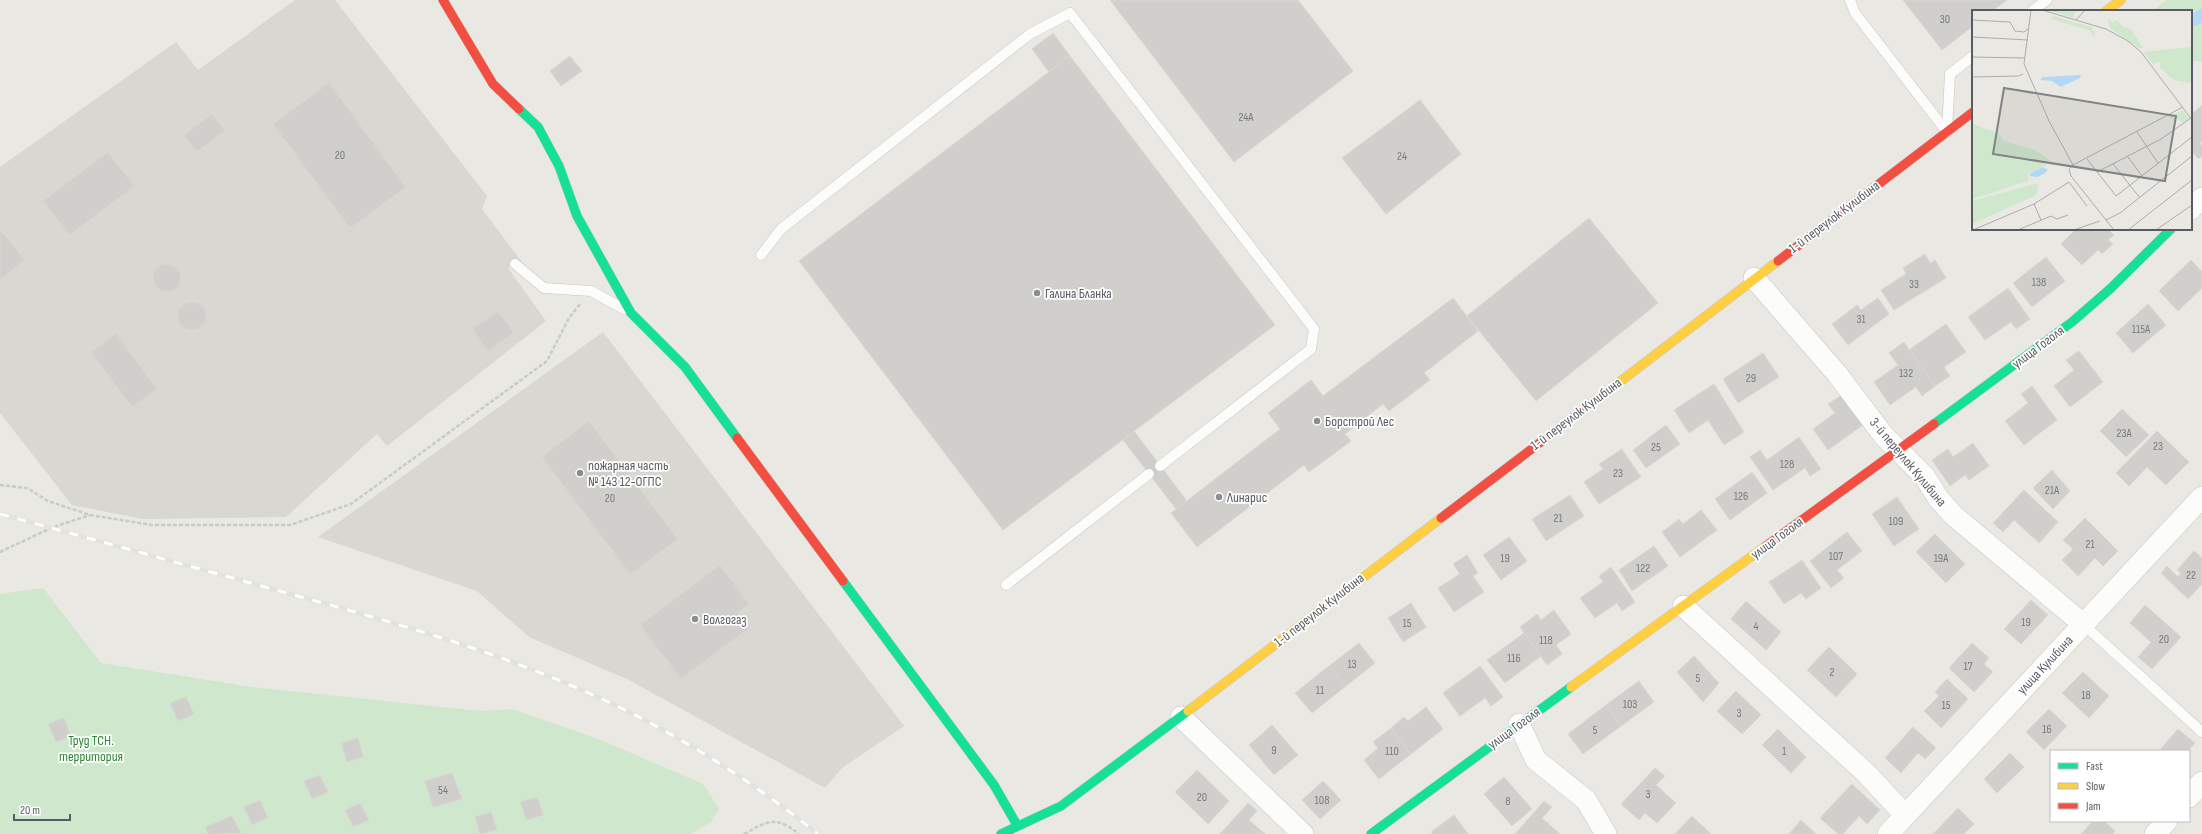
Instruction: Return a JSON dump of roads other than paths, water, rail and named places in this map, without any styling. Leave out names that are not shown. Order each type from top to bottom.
[{"type":"street","points":[[443,0],[493,84],[538,127],[559,166],[577,216],[631,313],[685,367],[976,759],[994,785],[1017,825]]},
{"type":"street","points":[[2107,10],[2121,0]]},
{"type":"street","name":"1-й переулок Кулибина","points":[[1001,834],[1017,825],[1061,806],[1086,790],[1972,113]]},
{"type":"street","points":[[2192,208],[2202,198]]},
{"type":"street","name":"улица Гоголя","points":[[1372,834],[1519,724],[1898,451],[2072,322],[2110,289],[2169,230]]},
{"type":"street","name":"3-й переулок Кулибина","points":[[1754,278],[1829,364],[1884,436],[1925,477],[1938,498],[1953,515],[2082,624]]},
{"type":"street","name":"улица Кулибина","points":[[1888,834],[2202,496]]},
{"type":"street","points":[[1683,606],[1866,773],[1905,815]]},
{"type":"street","points":[[1181,717],[1304,834]]},
{"type":"street","points":[[1519,724],[1536,760],[1586,800],[1606,834]]},
{"type":"street","points":[[2190,796],[2202,782]]},
{"type":"street","points":[[2155,834],[2166,822]]},
{"type":"lane","points":[[1850,0],[1855,13],[1947,132]]},
{"type":"lane","points":[[2033,10],[2046,0]]},
{"type":"lane","points":[[761,255],[780,229],[1030,34],[1070,13],[1314,329],[1311,349],[1160,466]]},
{"type":"lane","points":[[1947,132],[1950,74],[1972,57]]},
{"type":"lane","points":[[515,264],[544,288],[591,291],[631,313]]},
{"type":"lane","points":[[1006,585],[1149,474]]},
{"type":"lane","points":[[2082,624],[2202,732]]},
{"type":"water","points":[[2202,8],[2202,23],[2192,27],[2192,14]]},
{"type":"railway","points":[[0,514],[324,603],[433,635],[505,659],[575,687],[671,734],[732,771],[790,812],[818,834]]},
{"type":"place","name":"Галина Бланка","points":[[1037,293]]},
{"type":"place","name":"Борстрой Лес","points":[[1317,421]]},
{"type":"place","name":"пожарная часть № 143 12-ОГПС","points":[[580,473]]},
{"type":"place","name":"Линарис","points":[[1219,497]]},
{"type":"place","name":"Волгогаз","points":[[695,619]]},
{"type":"park label","name":"Труд ТСН. территория","points":[[91,748]]}]
